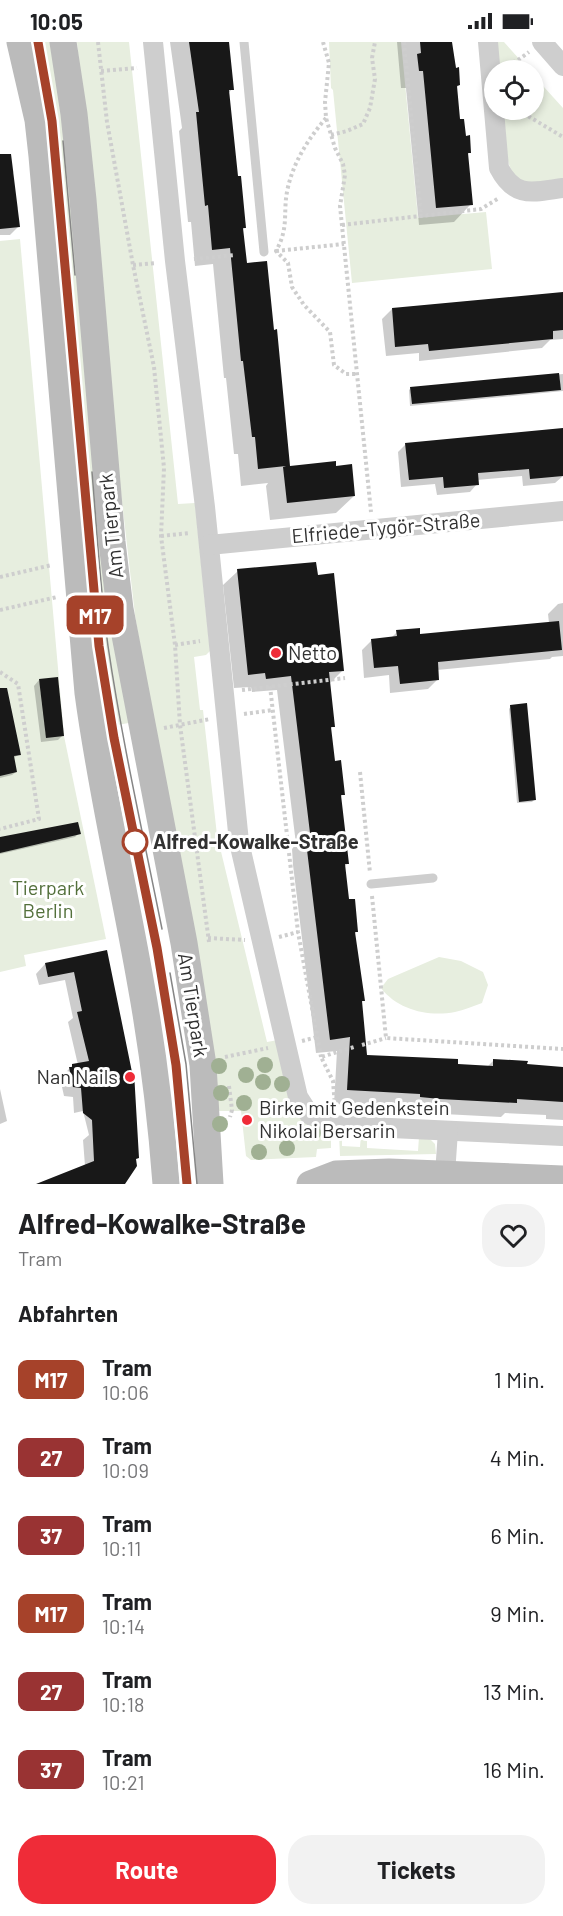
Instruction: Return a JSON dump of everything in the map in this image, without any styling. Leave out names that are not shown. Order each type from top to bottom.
[{"type":"main road","name":"Am Tierpark","points":[[20,42],[38,120],[42,156],[88,693],[98,767],[152,1050],[166,1184]]},
{"type":"main road","name":"Am Tierpark","points":[[63,42],[74,114],[83,200],[112,542],[120,609],[184,943],[203,1065],[210,1184]]},
{"type":"main road","points":[[303,1184],[312,1184],[336,1174],[384,1178],[445,1174],[563,1179]]},
{"type":"street","points":[[153,42],[175,261],[219,639],[239,842],[298,1096],[309,1114],[326,1125],[563,1136]]},
{"type":"street","points":[[488,42],[489,60]]},
{"type":"street","points":[[537,45],[563,66]]},
{"type":"street","points":[[495,120],[499,168],[514,188],[528,191],[563,188]]},
{"type":"street","name":"Elfriede-Tygör-Straße","points":[[208,538],[563,511]]},
{"type":"street","points":[[445,1174],[448,1131]]},
{"type":"lane","points":[[244,42],[264,252]]},
{"type":"lane","points":[[371,885],[433,878]]},
{"type":"path","points":[[98,42],[108,122],[153,367],[164,468],[161,536],[175,645],[180,725],[210,950]]},
{"type":"path","points":[[323,42],[329,63],[325,102],[326,118],[345,175],[340,206],[371,513]]},
{"type":"path","points":[[331,135],[363,124],[370,108],[375,79],[372,58],[375,42]]},
{"type":"path","points":[[404,42],[421,216]]},
{"type":"path","points":[[519,60],[537,45]]},
{"type":"path","points":[[101,70],[156,66]]},
{"type":"path","points":[[276,251],[286,227],[288,188],[295,166],[308,140],[326,118]]},
{"type":"path","points":[[535,120],[563,136]]},
{"type":"path","points":[[342,225],[481,209],[504,195]]},
{"type":"path","points":[[264,252],[344,244]]},
{"type":"path","points":[[276,251],[288,263],[292,287],[304,305],[330,332],[334,365],[346,374],[358,374]]},
{"type":"path","points":[[133,265],[235,255]]},
{"type":"path","points":[[161,536],[208,538]]},
{"type":"path","points":[[0,577],[52,565]]},
{"type":"path","points":[[0,610],[57,597]]},
{"type":"path","points":[[175,645],[219,639]]},
{"type":"path","points":[[0,672],[18,684],[39,819],[0,829]]},
{"type":"path","points":[[235,691],[345,678]]},
{"type":"path","points":[[270,686],[298,932],[321,1057],[333,1081],[337,1125]]},
{"type":"path","points":[[157,729],[180,725]]},
{"type":"path","points":[[360,772],[386,1038]]},
{"type":"path","points":[[362,1045],[386,1038],[563,1049]]},
{"type":"path","points":[[225,1057],[285,1044]]},
{"type":"path","points":[[224,1045],[227,1068]]},
{"type":"path","points":[[321,1057],[354,1047]]},
{"type":"path","points":[[228,1078],[232,1110]]},
{"type":"green space","points":[[30,42],[55,42],[134,722],[101,728]]},
{"type":"green space","points":[[77,42],[129,42],[178,504],[195,503],[210,651],[206,655],[194,657],[200,710],[203,710],[217,835],[267,1042],[278,1040],[302,1119],[316,1130],[331,1133],[331,1148],[317,1149],[316,1157],[251,1160],[246,1156],[241,1111],[217,1111],[135,615],[116,449]]},
{"type":"green space","points":[[329,42],[401,42],[418,218],[486,212],[492,269],[352,283],[331,88]]},
{"type":"green space","points":[[495,42],[504,42],[520,60],[497,60]]},
{"type":"green space","points":[[544,87],[563,108],[563,180],[537,183],[523,181],[512,171],[508,161],[503,120],[544,120]]},
{"type":"green space","name":"Tierpark Berlin","points":[[20,239],[64,736],[106,939],[24,955],[26,966],[0,972],[0,241]]},
{"type":"green space","points":[[439,957],[461,961],[483,972],[488,985],[482,1003],[455,1012],[424,1012],[396,1002],[381,988],[388,979]]},
{"type":"green space","points":[[339,1134],[342,1134],[342,1146],[360,1147],[361,1135],[367,1135],[367,1148],[418,1151],[419,1137],[428,1137],[435,1144],[436,1154],[340,1156]]},
{"type":"building","points":[[189,42],[229,42],[234,90],[229,90],[238,176],[241,176],[247,263],[267,261],[274,330],[277,329],[290,466],[336,461],[336,466],[352,464],[355,496],[287,503],[283,467],[286,466],[258,469],[255,437],[252,437],[243,361],[241,361],[230,248],[212,250],[208,205],[205,206],[196,112],[199,112]]},
{"type":"building","points":[[420,42],[452,42],[456,68],[459,67],[460,85],[457,86],[460,119],[464,119],[466,136],[470,135],[471,153],[468,153],[473,205],[436,208],[423,71],[419,71],[417,54],[421,53]]},
{"type":"building","points":[[0,154],[11,154],[20,227],[0,229]]},
{"type":"building","points":[[563,292],[563,330],[553,331],[553,339],[429,351],[428,344],[395,347],[392,308]]},
{"type":"building","points":[[559,373],[561,390],[412,404],[410,387]]},
{"type":"building","points":[[563,428],[563,476],[530,479],[529,469],[478,473],[479,485],[444,488],[443,477],[409,480],[405,443]]},
{"type":"building","points":[[316,562],[318,575],[334,573],[344,671],[329,672],[335,727],[331,727],[335,761],[341,760],[345,795],[341,795],[349,864],[345,864],[349,899],[355,899],[358,932],[355,932],[365,1001],[362,1001],[367,1055],[458,1059],[458,1064],[493,1066],[493,1059],[528,1061],[527,1064],[563,1067],[563,1102],[517,1099],[517,1103],[440,1099],[420,1097],[420,1094],[347,1090],[350,1037],[330,1040],[305,833],[310,833],[291,676],[266,679],[265,673],[248,675],[237,569]]},
{"type":"building","points":[[559,621],[562,650],[438,662],[439,680],[400,684],[398,666],[374,668],[371,639],[397,636],[396,630],[420,628],[420,634]]},
{"type":"building","points":[[58,677],[64,736],[46,738],[39,679]]},
{"type":"building","points":[[0,688],[7,688],[21,755],[14,756],[17,772],[0,776]]},
{"type":"building","points":[[527,703],[536,800],[519,802],[510,705]]},
{"type":"building","points":[[78,822],[81,834],[0,853],[0,837]]},
{"type":"building","points":[[107,950],[132,1072],[134,1072],[139,1158],[136,1159],[137,1166],[125,1184],[36,1184],[94,1161],[92,1120],[83,1113],[81,1088],[73,1087],[69,1067],[72,1067],[72,1064],[89,1061],[77,1012],[82,1011],[74,972],[48,977],[45,963]]},
{"type":"tram line","points":[[38,42],[52,121],[99,646],[114,738],[157,948],[176,1065],[187,1184]]},
{"type":"tram line","name":"M17","points":[[38,42],[52,121],[99,646],[114,738],[157,948],[176,1065],[187,1184]]},
{"type":"tram line","points":[[63,141],[75,275]]},
{"type":"tram line","points":[[92,472],[108,646],[126,752],[162,929]]},
{"type":"tram line","points":[[170,973],[186,1064],[197,1184]]},
{"type":"place","name":"Netto","points":[[276,653]]},
{"type":"place","name":"Alfred-Kowalke-Straße","points":[[135,842]]},
{"type":"place","name":"Nan Nails","points":[[130,1077]]},
{"type":"place","name":"Birke mit Gedenkstein Nikolai Bersarin","points":[[247,1120]]}]
